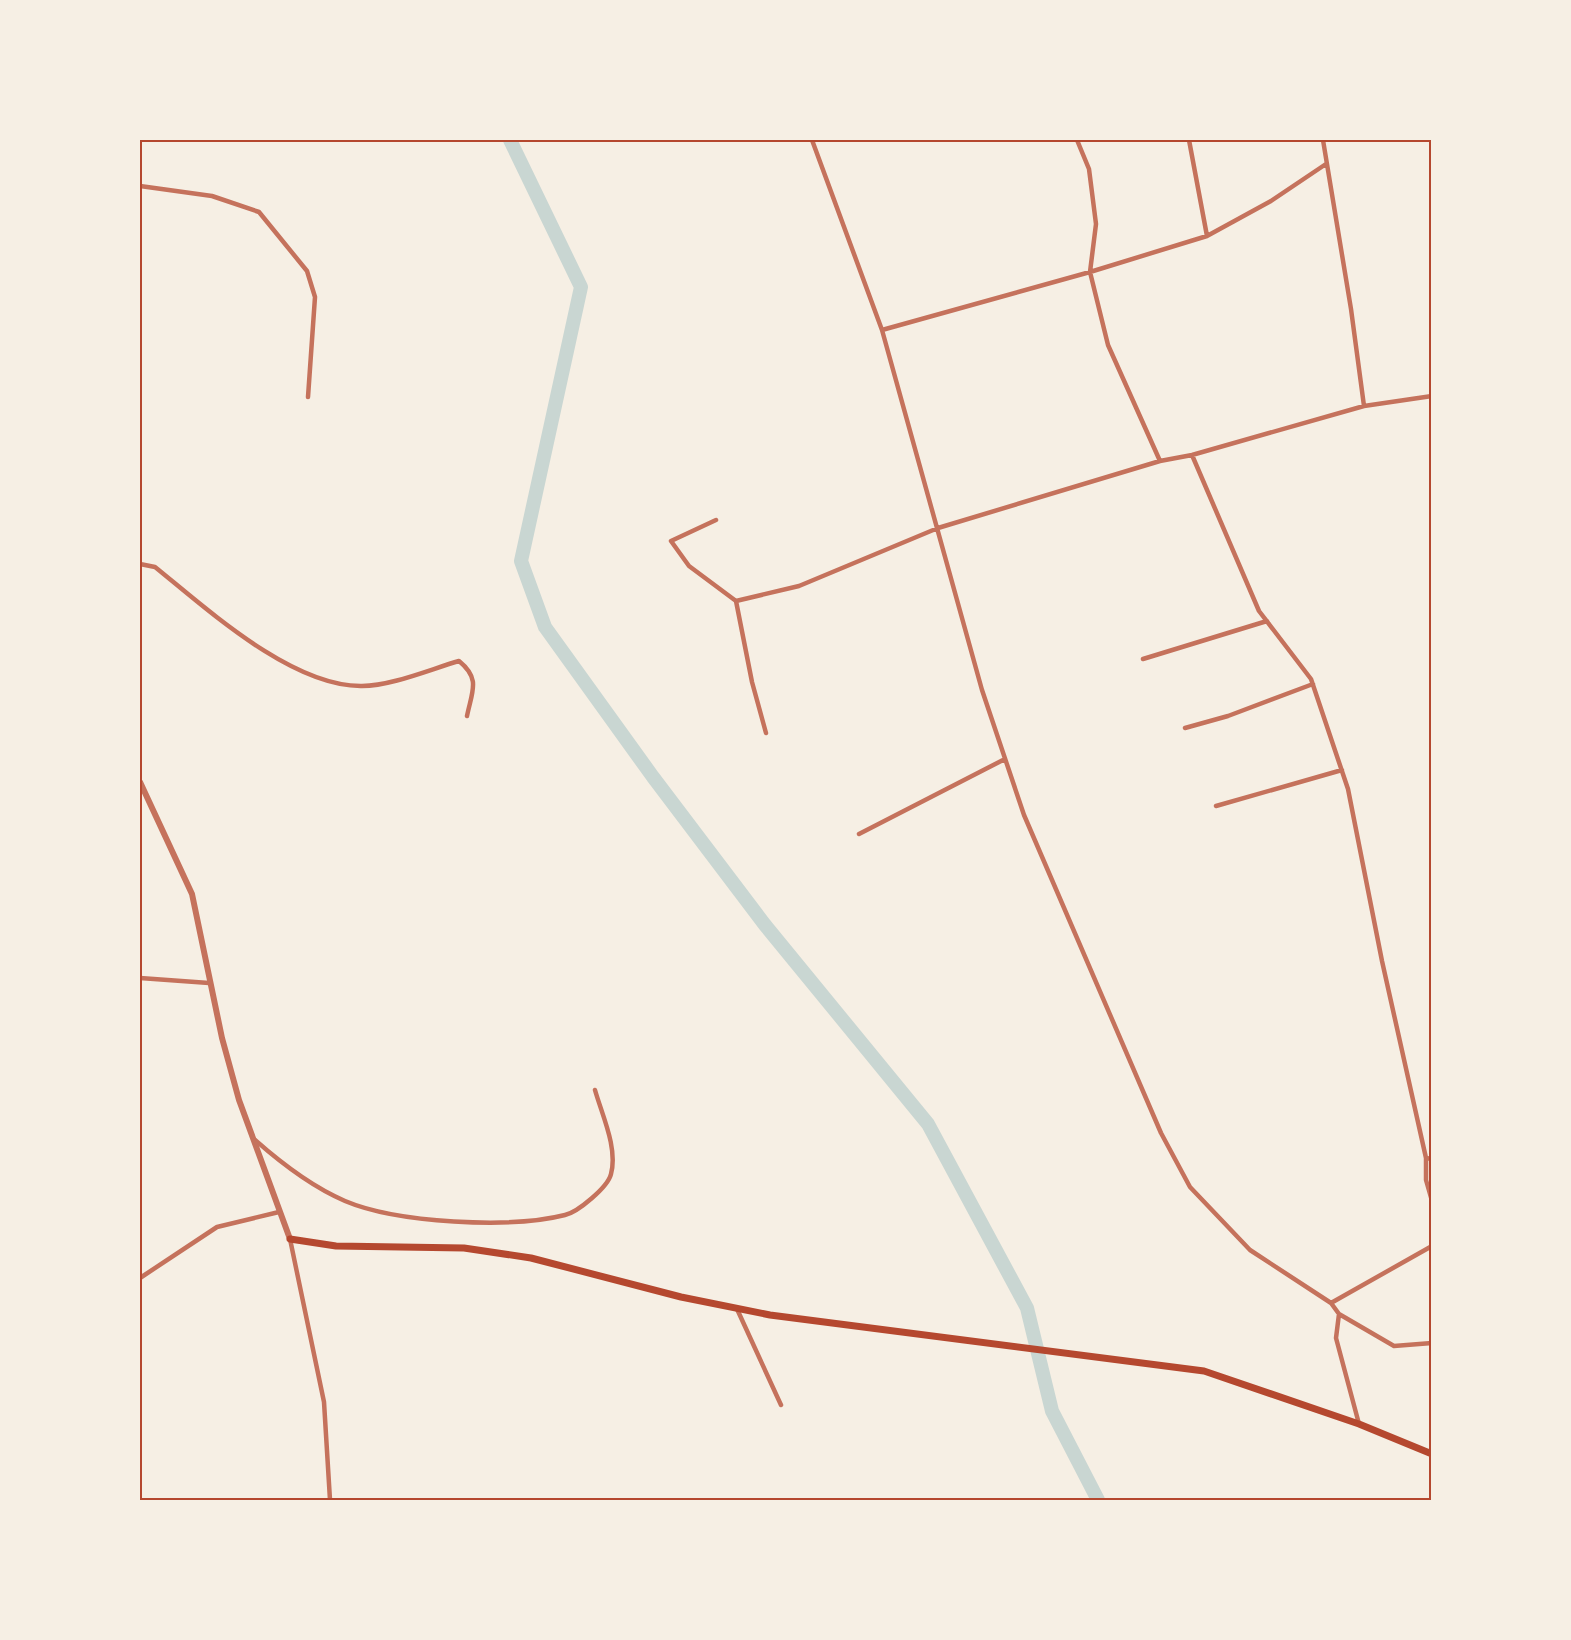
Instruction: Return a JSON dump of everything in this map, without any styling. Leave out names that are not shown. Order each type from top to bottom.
[{"type":"main road","points":[[290,1239],[336,1246],[464,1248],[531,1258],[737,1309],[1204,1371],[1359,1425],[1431,1454]]},
{"type":"street","points":[[812,140],[882,330],[982,690],[1023,815],[1152,1111],[1190,1187],[1250,1250],[1331,1302],[1339,1314],[1394,1346],[1431,1343]]},
{"type":"street","points":[[1077,140],[1089,169],[1096,224],[1090,272],[1108,345],[1160,461]]},
{"type":"street","points":[[1189,140],[1207,236]]},
{"type":"street","points":[[1323,140],[1351,309],[1364,406]]},
{"type":"street","points":[[882,330],[1090,272],[1207,236],[1271,201],[1326,164]]},
{"type":"street","points":[[140,186],[212,196],[259,212],[307,271],[315,297],[308,397]]},
{"type":"street","points":[[736,601],[799,586],[938,528],[1160,461],[1192,455],[1364,406],[1431,396]]},
{"type":"street","points":[[1192,455],[1259,611],[1313,684],[1342,770],[1348,789],[1382,961],[1429,1158],[1426,1180],[1431,1201]]},
{"type":"street","points":[[716,520],[671,541],[688,566],[736,601],[752,682],[766,733]]},
{"type":"street","points":[[140,564],[155,567],[244,638],[319,679],[362,686],[459,661],[470,670],[474,682],[467,716]]},
{"type":"street","points":[[1143,659],[1267,621]]},
{"type":"street","points":[[1185,728],[1228,716],[1313,684]]},
{"type":"street","points":[[859,834],[1005,759]]},
{"type":"street","points":[[1216,806],[1342,770]]},
{"type":"street","points":[[140,782],[192,894],[222,1038],[253,1138],[290,1239],[324,1402],[330,1500]]},
{"type":"street","points":[[140,978],[209,982]]},
{"type":"street","points":[[253,1138],[282,1164],[344,1201],[378,1210],[441,1220],[527,1221],[568,1215],[602,1189],[611,1176],[614,1158],[595,1090]]},
{"type":"street","points":[[140,1278],[217,1227],[279,1212]]},
{"type":"street","points":[[1331,1302],[1431,1246]]},
{"type":"street","points":[[737,1309],[780,1405]]},
{"type":"street","points":[[1339,1314],[1336,1338],[1359,1425]]},
{"type":"waterway","points":[[510,140],[581,287],[521,561],[545,627],[653,777],[765,925],[928,1124],[1027,1308],[1052,1411],[1098,1500]]}]
